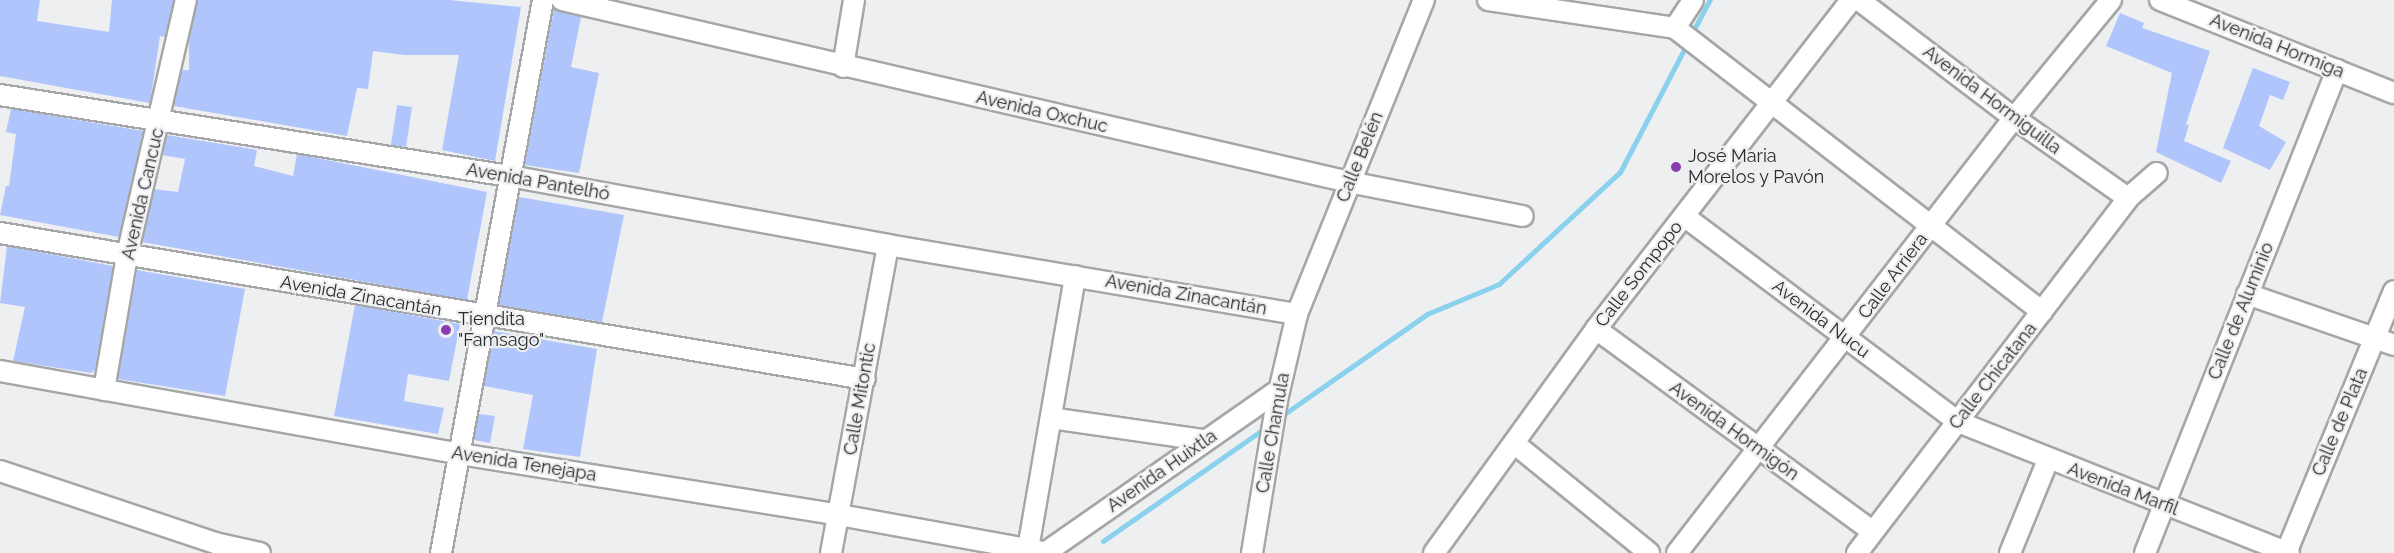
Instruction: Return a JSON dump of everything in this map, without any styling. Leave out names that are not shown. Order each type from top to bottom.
[{"type":"street","name":"Avenida Cancuc","points":[[104,390],[127,255],[160,122],[186,0]]},
{"type":"street","points":[[441,553],[543,0]]},
{"type":"street","name":"Avenida Oxchuc","points":[[562,0],[843,67],[1349,182],[1523,216]]},
{"type":"street","points":[[843,67],[854,0]]},
{"type":"street","name":"Calle Belén","points":[[1297,314],[1424,0]]},
{"type":"street","points":[[1488,0],[1678,30],[1704,47],[1772,103],[2043,312]]},
{"type":"street","points":[[1678,30],[1693,0]]},
{"type":"street","name":"Calle Sompopo","points":[[1434,553],[1596,329],[1851,0]]},
{"type":"street","name":"Avenida Hormiguilla","points":[[1859,0],[2014,118],[2128,198]]},
{"type":"street","name":"Calle Arriera","points":[[1677,553],[1846,338],[2014,118],[2111,0]]},
{"type":"street","name":"Avenida Hormiga","points":[[2160,0],[2337,70],[2393,89]]},
{"type":"street","name":"Calle de Aluminio","points":[[2145,553],[2337,70]]},
{"type":"street","name":"Avenida Pantelhó","points":[[0,95],[509,176],[888,245],[1075,276]]},
{"type":"street","name":"Calle Chicatana","points":[[1857,553],[2128,198],[2157,173]]},
{"type":"street","name":"Avenida Nucu","points":[[1684,216],[1958,422]]},
{"type":"street","name":"Avenida Zinacantán","points":[[0,233],[485,317],[865,379]]},
{"type":"street","name":"Calle Mitontic","points":[[831,553],[888,245]]},
{"type":"street","points":[[1042,552],[1051,418],[1075,276]]},
{"type":"street","name":"Avenida Zinacantán","points":[[1075,276],[1297,314]]},
{"type":"street","name":"Calle de Plata","points":[[2287,553],[2394,291]]},
{"type":"street","points":[[2247,294],[2394,345]]},
{"type":"street","name":"Calle Chamula","points":[[1252,553],[1278,395],[1297,314]]},
{"type":"street","name":"Avenida Hormigón","points":[[1596,329],[1873,532]]},
{"type":"street","name":"Avenida Tenejapa","points":[[0,371],[460,454],[839,515],[1042,552]]},
{"type":"street","name":"Avenida Huixtla","points":[[1042,552],[1204,440],[1278,395]]},
{"type":"street","points":[[1051,418],[1204,440]]},
{"type":"street","name":"Avenida Marfil","points":[[1958,422],[2048,460],[2287,553]]},
{"type":"street","points":[[1515,444],[1649,553]]},
{"type":"street","points":[[2010,553],[2048,460]]},
{"type":"street","points":[[0,471],[213,548],[260,553]]},
{"type":"building","points":[[0,0],[40,0],[37,21],[109,32],[112,0],[174,0],[165,37],[160,36],[150,103],[0,76]]},
{"type":"building","points":[[198,0],[449,0],[521,7],[495,161],[442,150],[459,55],[404,55],[373,51],[368,89],[357,88],[347,136],[174,106],[182,70],[189,70],[189,39]]},
{"type":"building","points":[[554,9],[581,17],[571,67],[599,73],[579,173],[525,165]]},
{"type":"building","points":[[2120,13],[2144,23],[2142,28],[2210,51],[2186,124],[2189,125],[2184,141],[2231,161],[2221,183],[2156,152],[2172,73],[2106,46]]},
{"type":"building","points":[[2253,68],[2290,82],[2283,100],[2270,95],[2259,126],[2286,142],[2270,170],[2223,148]]},
{"type":"building","points":[[397,105],[412,107],[406,147],[391,145]]},
{"type":"building","points":[[11,109],[143,131],[119,237],[0,215],[6,186],[9,186],[16,134],[6,132]]},
{"type":"building","points":[[167,135],[257,150],[254,166],[293,176],[297,154],[487,192],[467,300],[142,242],[154,189],[178,192],[185,159],[162,155]]},
{"type":"building","points":[[519,197],[624,215],[602,322],[499,305]]},
{"type":"building","points":[[7,246],[113,266],[95,370],[91,373],[13,361],[25,307],[0,303]]},
{"type":"building","points":[[137,270],[245,289],[225,396],[118,379]]},
{"type":"building","points":[[355,305],[460,324],[449,381],[408,374],[404,401],[444,408],[438,434],[334,416]]},
{"type":"building","points":[[494,331],[597,349],[580,457],[523,449],[533,395],[484,386]]},
{"type":"building","points":[[479,414],[495,416],[490,443],[474,440]]},
{"type":"waterway","points":[[1691,35],[1710,0]]},
{"type":"waterway","points":[[1280,417],[1427,314],[1499,284],[1620,172],[1687,44]]},
{"type":"waterway","points":[[1103,541],[1268,426]]},
{"type":"place","name":"José Maria Morelos y Pavón","points":[[1676,167]]},
{"type":"place","name":"Tiendita \"Famsago\"","points":[[446,330]]}]
